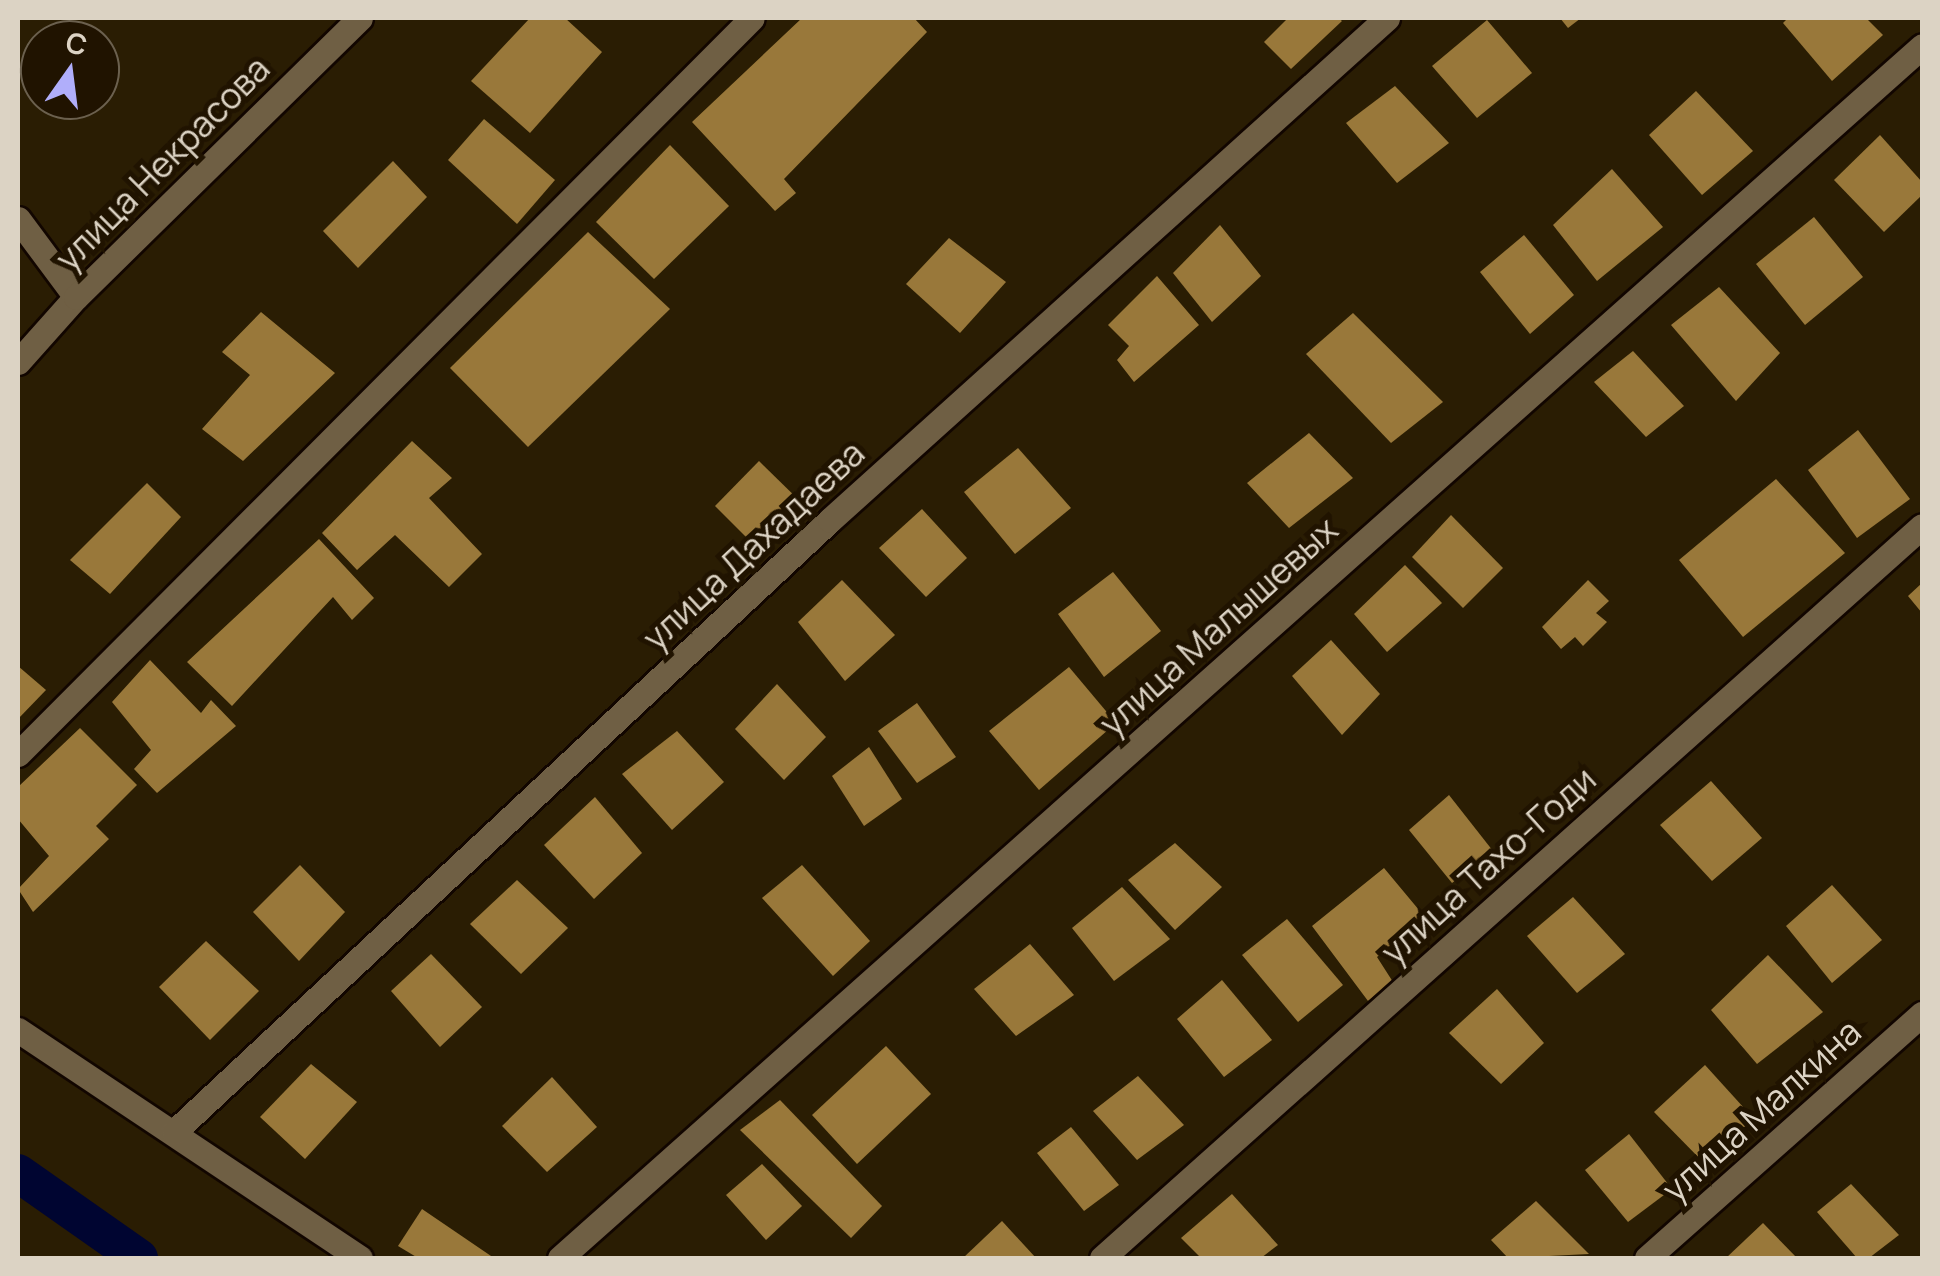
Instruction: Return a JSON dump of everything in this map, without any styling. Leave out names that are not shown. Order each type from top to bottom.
[{"type":"street","name":"улица Некрасова","points":[[18,362],[76,296],[360,18]]},
{"type":"street","points":[[18,754],[752,18]]},
{"type":"street","name":"улица Дахадаева","points":[[174,1132],[830,520],[1387,18]]},
{"type":"street","name":"улица Малышевых","points":[[560,1258],[1922,46]]},
{"type":"street","points":[[18,220],[76,296]]},
{"type":"street","name":"улица Тахо-Годи","points":[[1102,1258],[1922,526]]},
{"type":"street","name":"улица Малкина","points":[[1647,1258],[1922,1014]]},
{"type":"street","points":[[18,1030],[360,1258]]},
{"type":"building","points":[[530,18],[565,18],[602,52],[530,133],[471,81]]},
{"type":"building","points":[[802,18],[914,18],[927,32],[784,179],[796,193],[775,211],[692,122]]},
{"type":"building","points":[[1288,18],[1342,21],[1291,69],[1264,42]]},
{"type":"building","points":[[1560,18],[1581,18],[1568,28]]},
{"type":"building","points":[[1788,18],[1866,18],[1883,35],[1832,81],[1783,23]]},
{"type":"building","points":[[1487,20],[1532,73],[1477,118],[1432,66]]},
{"type":"building","points":[[1395,86],[1449,143],[1397,183],[1346,123]]},
{"type":"building","points":[[1696,91],[1753,151],[1702,195],[1649,135]]},
{"type":"building","points":[[484,119],[555,180],[517,224],[448,160]]},
{"type":"building","points":[[1880,135],[1922,182],[1922,195],[1884,232],[1834,180]]},
{"type":"building","points":[[670,145],[729,206],[654,279],[596,222]]},
{"type":"building","points":[[393,161],[427,197],[358,268],[323,231]]},
{"type":"building","points":[[1612,169],[1663,227],[1597,281],[1553,225]]},
{"type":"building","points":[[1814,217],[1863,277],[1805,325],[1756,264]]},
{"type":"building","points":[[1220,225],[1261,276],[1212,322],[1173,273]]},
{"type":"building","points":[[588,232],[670,309],[528,447],[450,368]]},
{"type":"building","points":[[1524,235],[1574,295],[1530,334],[1480,272]]},
{"type":"building","points":[[949,238],[1006,282],[960,333],[906,284]]},
{"type":"building","points":[[1157,276],[1199,325],[1134,382],[1117,360],[1129,346],[1108,325]]},
{"type":"building","points":[[1719,287],[1780,353],[1736,401],[1671,325]]},
{"type":"building","points":[[261,312],[335,373],[243,461],[202,429],[250,375],[222,352]]},
{"type":"building","points":[[1353,313],[1443,402],[1391,443],[1306,354]]},
{"type":"building","points":[[1633,351],[1684,406],[1646,437],[1594,382]]},
{"type":"building","points":[[1858,430],[1910,499],[1857,538],[1808,470]]},
{"type":"building","points":[[1309,433],[1353,478],[1289,528],[1247,483]]},
{"type":"building","points":[[412,441],[452,478],[429,498],[482,554],[449,587],[395,535],[357,570],[322,533]]},
{"type":"building","points":[[1018,448],[1071,508],[1015,554],[964,492]]},
{"type":"building","points":[[759,461],[807,508],[759,550],[715,506]]},
{"type":"building","points":[[1776,479],[1845,553],[1743,637],[1679,560]]},
{"type":"building","points":[[147,483],[181,517],[110,594],[70,560]]},
{"type":"building","points":[[922,509],[967,558],[926,597],[879,548]]},
{"type":"building","points":[[1451,515],[1503,568],[1463,608],[1412,557]]},
{"type":"building","points":[[319,539],[374,598],[352,620],[333,597],[232,706],[187,662]]},
{"type":"building","points":[[1405,565],[1442,603],[1387,652],[1354,614]]},
{"type":"building","points":[[1113,572],[1161,631],[1104,677],[1058,614]]},
{"type":"building","points":[[842,580],[895,635],[845,681],[798,622]]},
{"type":"building","points":[[1588,580],[1609,601],[1596,613],[1607,622],[1583,646],[1575,637],[1561,649],[1542,627]]},
{"type":"building","points":[[1922,583],[1922,613],[1908,596]]},
{"type":"building","points":[[1331,640],[1380,694],[1342,735],[1292,676]]},
{"type":"building","points":[[150,660],[201,713],[211,700],[236,726],[157,793],[134,769],[151,750],[112,702]]},
{"type":"building","points":[[18,666],[46,690],[18,719]]},
{"type":"building","points":[[1069,667],[1116,723],[1039,790],[989,731]]},
{"type":"building","points":[[777,684],[826,737],[784,780],[735,729]]},
{"type":"building","points":[[917,703],[956,757],[917,783],[878,731]]},
{"type":"building","points":[[80,728],[137,785],[96,826],[109,839],[33,912],[18,889],[49,856],[18,819],[18,787]]},
{"type":"building","points":[[677,731],[724,782],[672,830],[622,774]]},
{"type":"building","points":[[869,747],[902,799],[864,826],[832,776]]},
{"type":"building","points":[[1711,781],[1762,838],[1712,881],[1660,825]]},
{"type":"building","points":[[1449,795],[1493,851],[1452,883],[1409,830]]},
{"type":"building","points":[[595,797],[642,853],[594,899],[544,845]]},
{"type":"building","points":[[1175,843],[1222,887],[1175,930],[1128,880]]},
{"type":"building","points":[[300,865],[345,912],[299,961],[253,912]]},
{"type":"building","points":[[802,865],[870,941],[833,976],[762,898]]},
{"type":"building","points":[[1384,868],[1424,916],[1377,957],[1393,982],[1368,1001],[1312,926]]},
{"type":"building","points":[[517,880],[568,928],[521,974],[470,924]]},
{"type":"building","points":[[1832,885],[1882,940],[1832,983],[1786,926]]},
{"type":"building","points":[[1122,887],[1170,939],[1114,981],[1072,928]]},
{"type":"building","points":[[1573,897],[1625,954],[1577,993],[1527,936]]},
{"type":"building","points":[[1287,919],[1343,985],[1298,1022],[1242,955]]},
{"type":"building","points":[[206,941],[259,991],[210,1040],[159,987]]},
{"type":"building","points":[[1030,944],[1074,995],[1016,1036],[974,989]]},
{"type":"building","points":[[431,954],[482,1007],[440,1047],[391,991]]},
{"type":"building","points":[[1768,955],[1823,1012],[1757,1064],[1711,1010]]},
{"type":"building","points":[[1222,980],[1272,1040],[1224,1077],[1177,1019]]},
{"type":"building","points":[[1497,989],[1544,1043],[1501,1084],[1449,1033]]},
{"type":"building","points":[[886,1046],[931,1094],[857,1164],[812,1115]]},
{"type":"building","points":[[311,1064],[357,1102],[305,1159],[260,1117]]},
{"type":"building","points":[[1705,1065],[1754,1119],[1704,1163],[1654,1112]]},
{"type":"building","points":[[1138,1076],[1184,1125],[1137,1160],[1093,1111]]},
{"type":"building","points":[[552,1077],[597,1127],[547,1172],[502,1126]]},
{"type":"building","points":[[780,1100],[882,1206],[851,1238],[740,1130]]},
{"type":"building","points":[[1071,1127],[1119,1185],[1084,1211],[1037,1153]]},
{"type":"building","points":[[1629,1134],[1672,1189],[1628,1222],[1585,1170]]},
{"type":"building","points":[[762,1164],[802,1206],[766,1240],[726,1195]]},
{"type":"building","points":[[1851,1184],[1899,1235],[1869,1258],[1857,1258],[1817,1212]]},
{"type":"building","points":[[1232,1194],[1278,1245],[1261,1258],[1201,1258],[1181,1238]]},
{"type":"building","points":[[1536,1201],[1589,1254],[1508,1258],[1491,1240]]},
{"type":"building","points":[[422,1209],[494,1258],[418,1258],[398,1246]]},
{"type":"building","points":[[1002,1221],[1036,1258],[963,1258]]},
{"type":"building","points":[[1763,1223],[1797,1258],[1726,1258]]},
{"type":"waterway","points":[[18,1173],[139,1258]]}]
